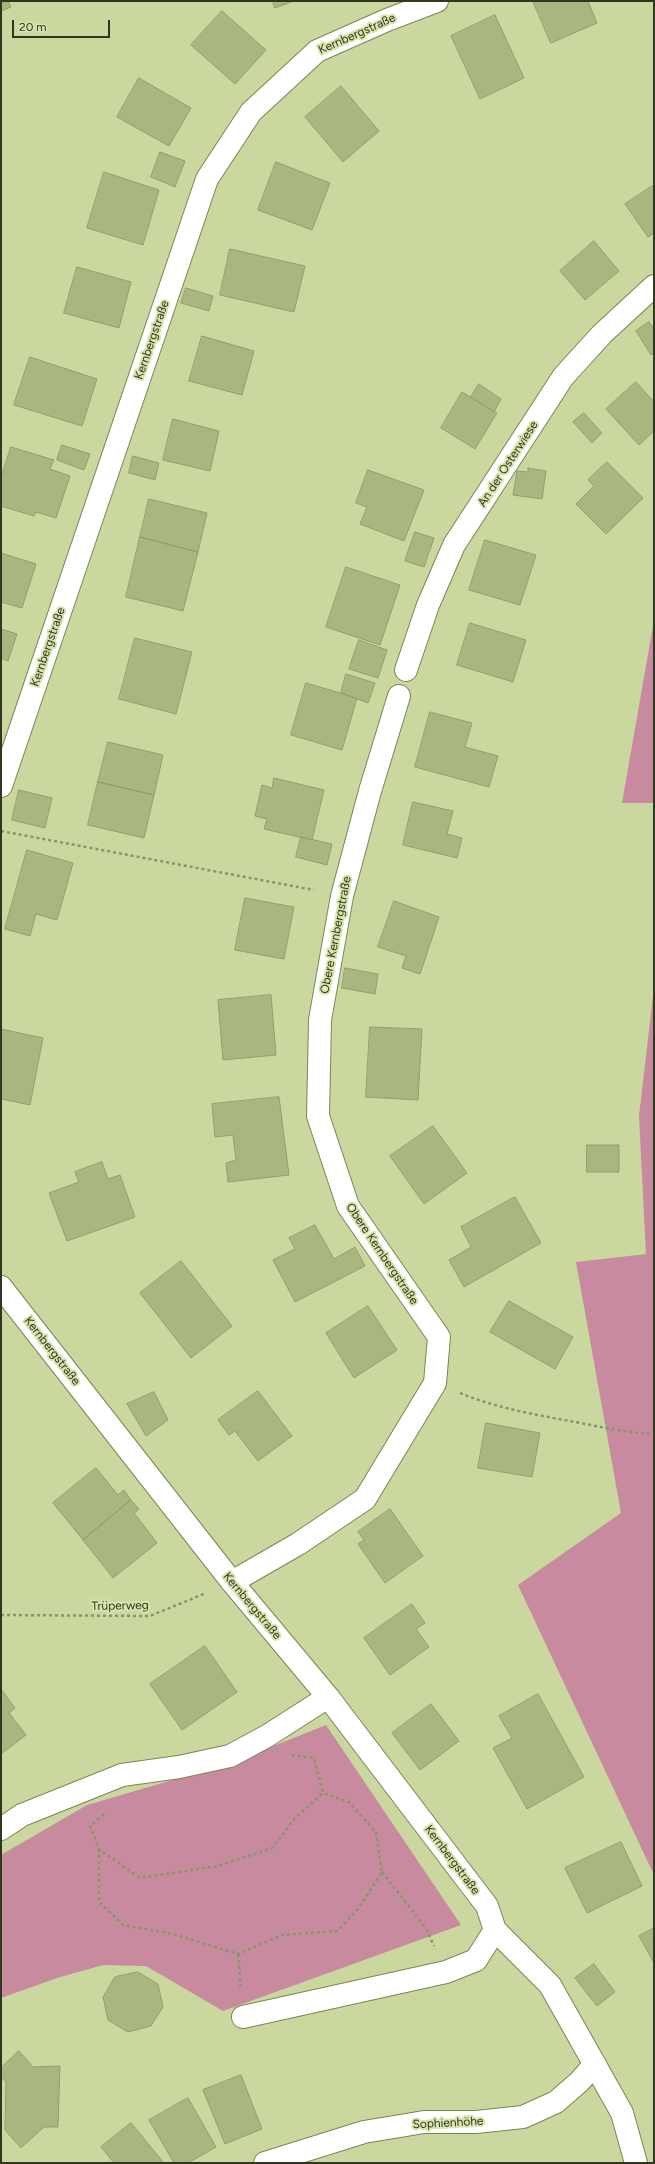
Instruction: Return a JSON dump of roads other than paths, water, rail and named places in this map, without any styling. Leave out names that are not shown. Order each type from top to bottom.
[{"type":"street","name":"Kernbergstraße","points":[[1,786],[207,179],[251,112],[317,51],[387,20],[437,1]]},
{"type":"street","name":"An der Osterwiese","points":[[406,670],[428,605],[454,545],[563,377],[602,334],[654,286]]},
{"type":"street","name":"Obere Kernbergstraße","points":[[232,1582],[298,1544],[365,1499],[436,1383],[439,1337],[348,1206],[318,1116],[320,1020],[342,896],[370,791],[400,696]]},
{"type":"street","name":"Kernbergstraße","points":[[1,1286],[232,1582],[328,1697],[487,1906],[495,1930],[550,1985],[622,2113],[636,2163]]},
{"type":"street","points":[[1,1829],[22,1815],[122,1775],[179,1767],[230,1756],[267,1736],[328,1697]]},
{"type":"street","points":[[244,2017],[446,1972],[476,1960],[495,1930]]},
{"type":"street","name":"Sophienhöhe","points":[[265,2163],[364,2132],[424,2122],[476,2122],[523,2117],[556,2102],[580,2082],[595,2064]]}]
